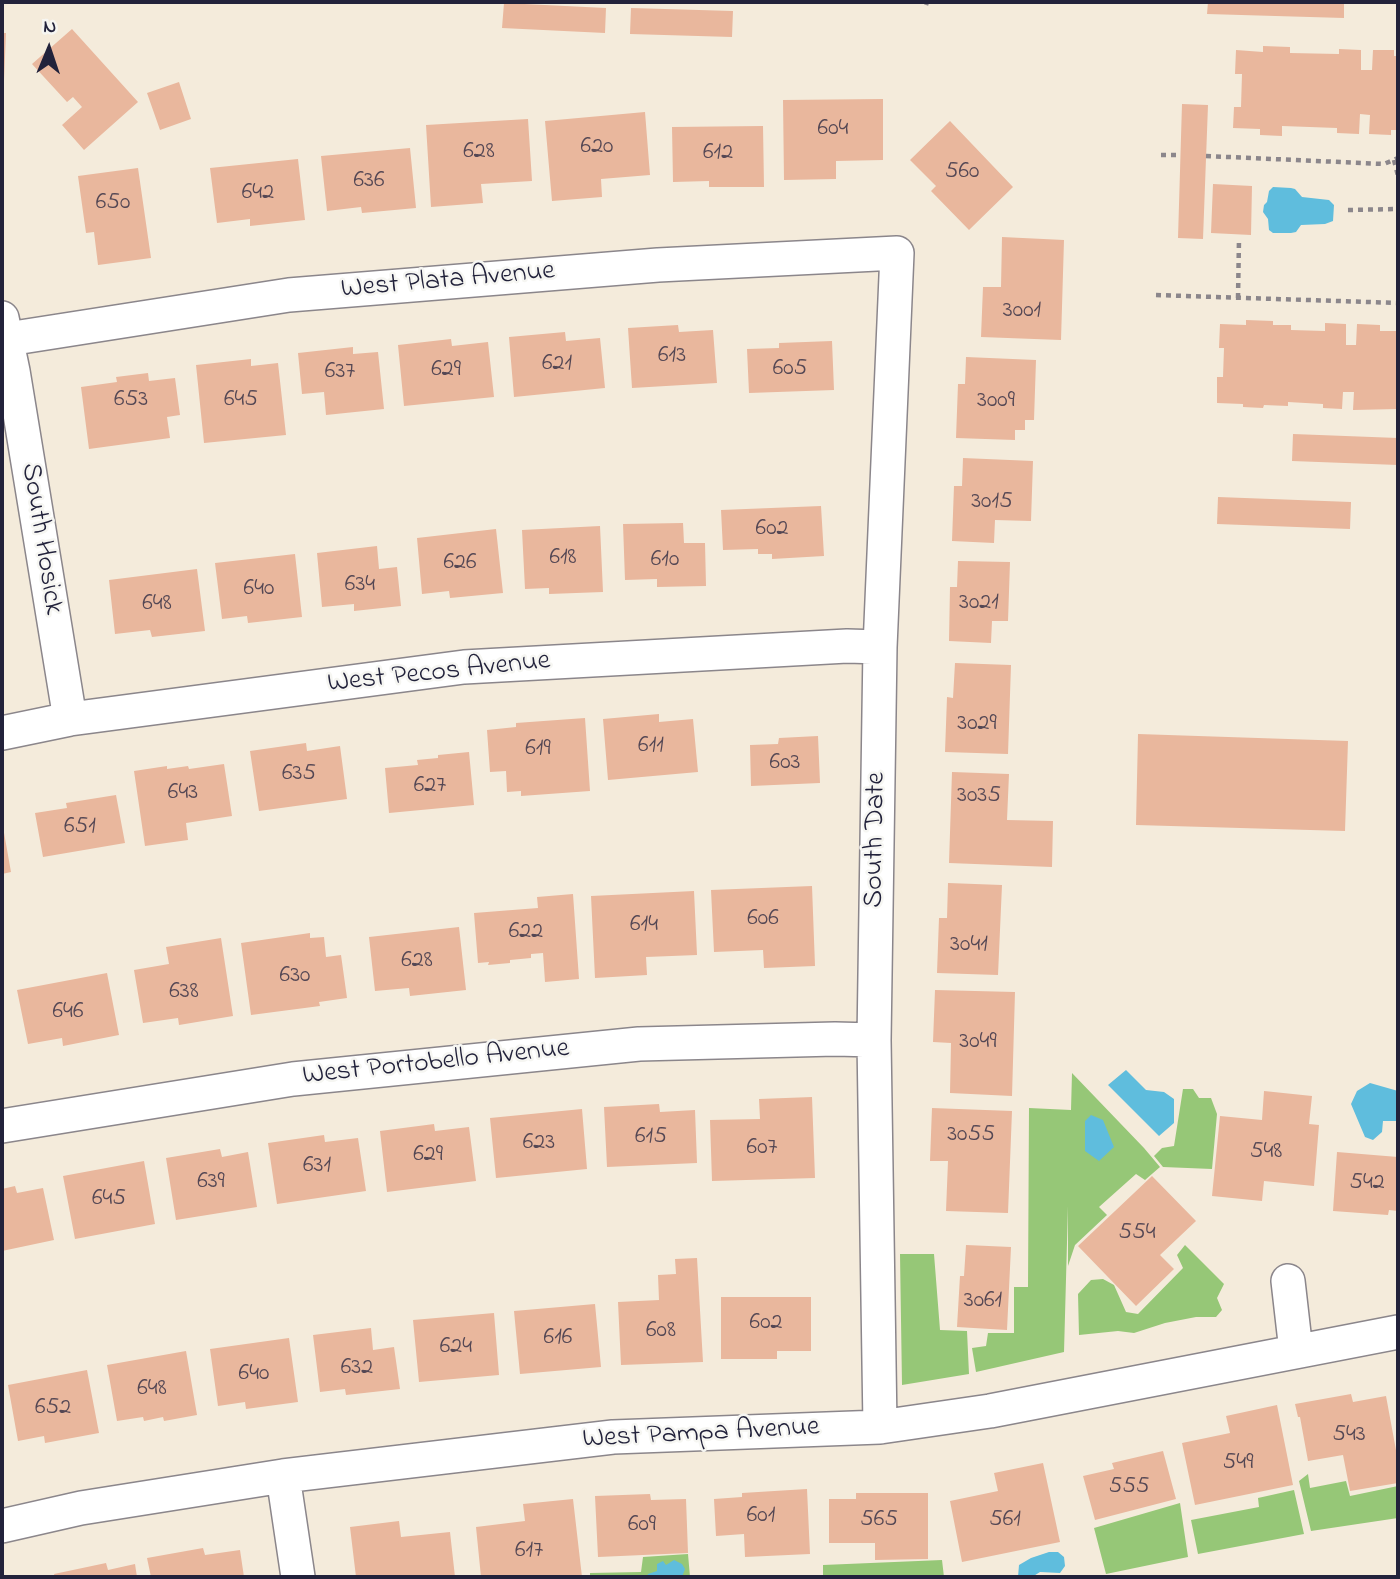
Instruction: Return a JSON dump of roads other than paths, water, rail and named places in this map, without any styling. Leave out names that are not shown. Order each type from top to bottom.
[{"type":"street","name":"West Plata Avenue","points":[[3,332],[289,295],[658,265],[897,253]]},
{"type":"street","name":"South Date","points":[[880,1427],[874,1040],[880,647],[897,253]]},
{"type":"street","name":"South Hosick","points":[[3,332],[13,372],[70,719]]},
{"type":"street","name":"West Pecos Avenue","points":[[2,733],[70,719],[464,667],[846,646],[880,647]]},
{"type":"street","name":"West Portobello Avenue","points":[[2,1126],[293,1079],[639,1044],[874,1040]]},
{"type":"street","points":[[1288,1281],[1296,1351]]},
{"type":"street","name":"West Pampa Avenue","points":[[2,1526],[82,1508],[283,1476],[613,1437],[880,1427],[990,1411],[1398,1332]]},
{"type":"street","points":[[283,1476],[298,1577]]},
{"type":"water","points":[[1273,187],[1295,189],[1302,197],[1329,200],[1334,205],[1333,221],[1301,225],[1296,232],[1291,233],[1273,233],[1269,230],[1268,219],[1263,212],[1269,191]]},
{"type":"water","points":[[1126,1070],[1146,1090],[1164,1092],[1174,1099],[1174,1123],[1159,1136],[1108,1085]]},
{"type":"water","points":[[1370,1083],[1398,1091],[1398,1121],[1383,1121],[1382,1132],[1373,1140],[1365,1137],[1351,1104],[1357,1091]]},
{"type":"water","points":[[1091,1115],[1103,1120],[1114,1147],[1099,1161],[1085,1151],[1085,1121]]},
{"type":"water","points":[[1049,1552],[1058,1552],[1064,1557],[1065,1566],[1060,1573],[1040,1572],[1032,1577],[1018,1577],[1019,1565]]},
{"type":"water","points":[[674,1560],[685,1569],[682,1577],[647,1577],[657,1571],[657,1564],[663,1561],[666,1565]]}]
